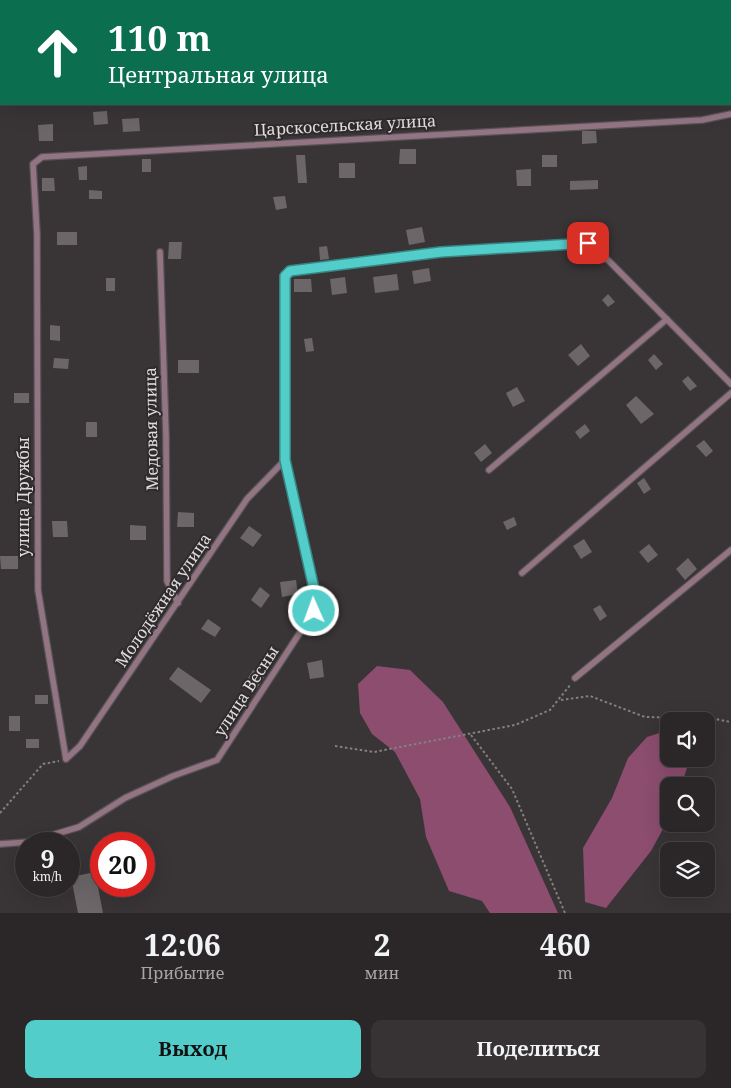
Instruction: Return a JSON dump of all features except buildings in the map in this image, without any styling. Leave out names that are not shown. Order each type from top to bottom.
[{"type":"lane","name":"Царскосельская улица","points":[[37,234],[33,164],[42,157],[702,120],[731,114]]},
{"type":"lane","name":"улица Дружбы","points":[[37,234],[38,590],[66,758]]},
{"type":"lane","points":[[285,460],[285,276],[290,271],[441,252],[588,243],[610,261],[731,384]]},
{"type":"lane","name":"Медовая улица","points":[[160,252],[166,435],[167,581],[178,604]]},
{"type":"lane","points":[[489,470],[667,319]]},
{"type":"lane","points":[[522,573],[731,393]]},
{"type":"lane","name":"Молодёжная улица","points":[[66,758],[80,746],[178,604],[247,499],[285,460]]},
{"type":"lane","name":"улица Весны","points":[[0,844],[30,842],[79,827],[125,798],[173,776],[217,760],[314,611],[317,602],[285,460]]},
{"type":"lane","points":[[575,678],[731,550]]},
{"type":"path","points":[[335,746],[374,752],[515,725],[550,710],[575,678]]},
{"type":"path","points":[[559,700],[590,696],[645,717],[710,718],[731,722]]},
{"type":"path","points":[[471,734],[512,789],[565,913]]},
{"type":"path","points":[[0,813],[43,764],[66,758]]},
{"type":"shaded area","points":[[377,666],[410,670],[443,702],[510,807],[558,913],[490,913],[482,901],[449,891],[426,837],[420,799],[395,752],[372,734],[360,713],[358,684]]},
{"type":"shaded area","points":[[660,733],[660,767],[687,767],[684,777],[660,777],[661,832],[651,851],[606,908],[585,902],[583,848],[612,798],[628,758],[647,737]]},
{"type":"route","points":[[314,611],[317,602],[285,460],[285,276],[290,271],[441,252],[588,243]]}]
